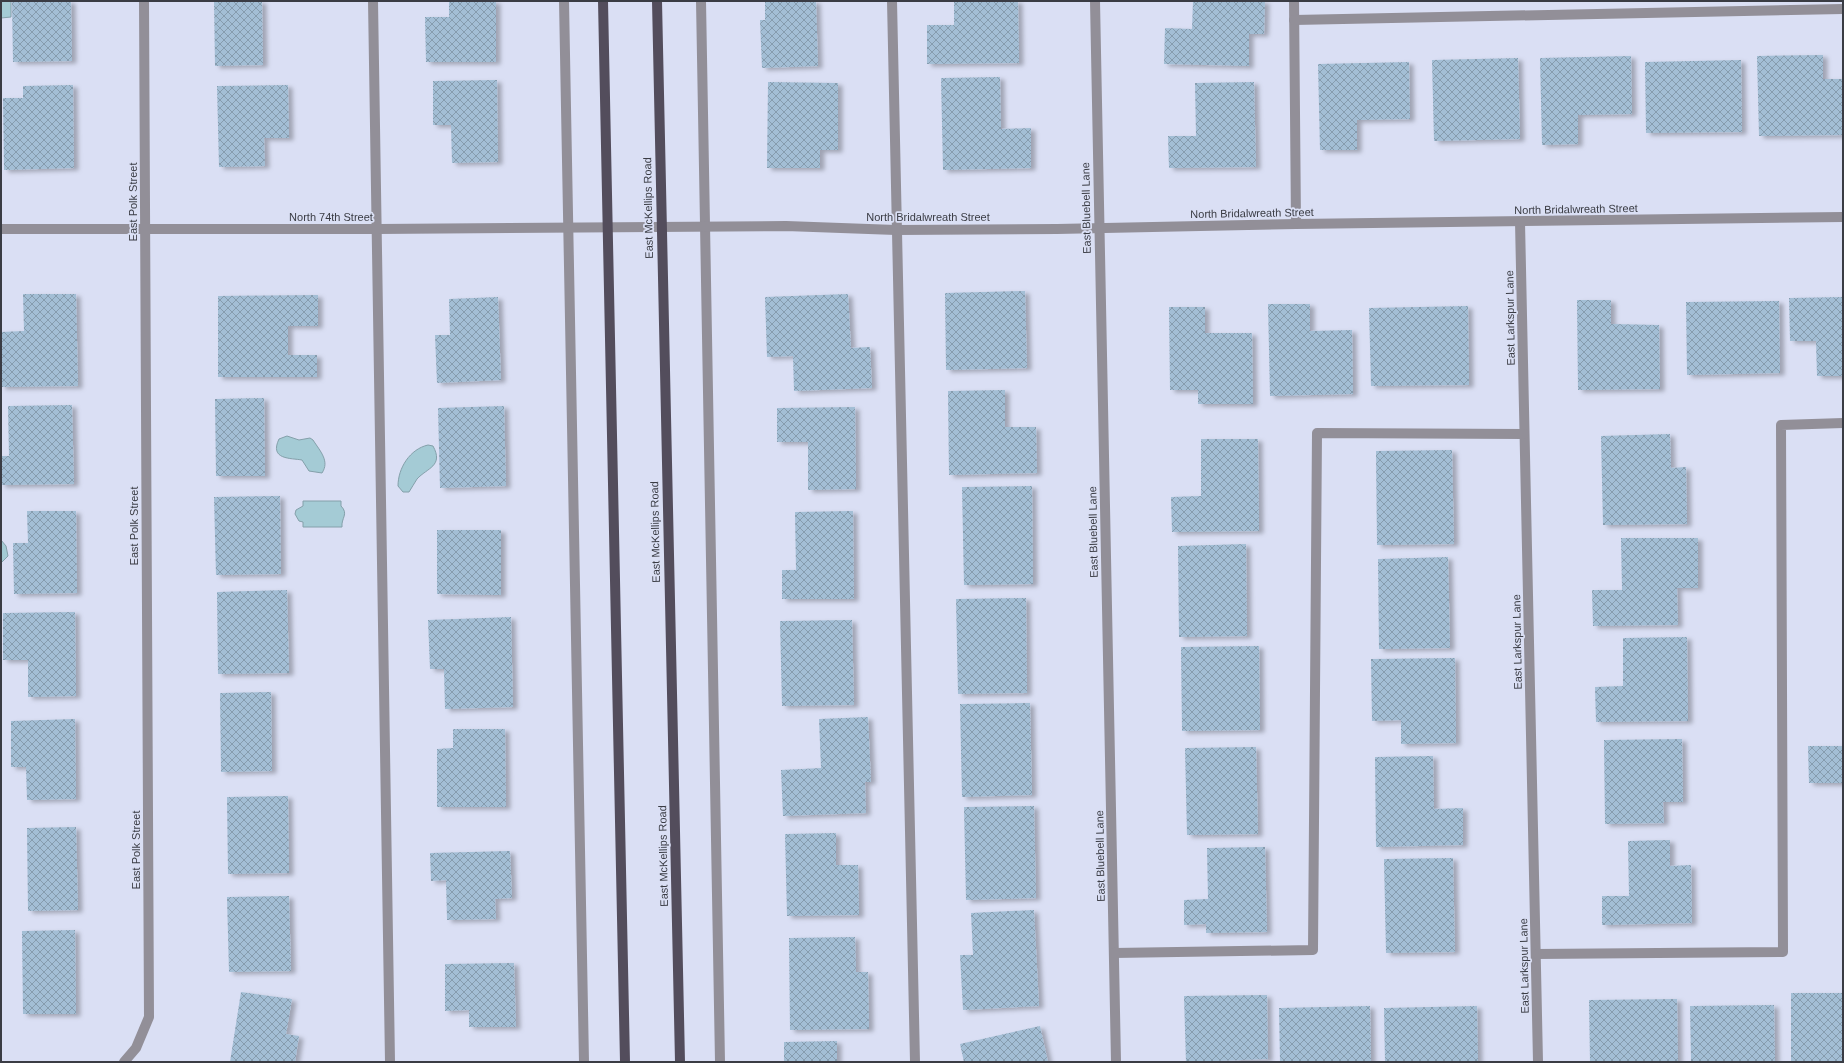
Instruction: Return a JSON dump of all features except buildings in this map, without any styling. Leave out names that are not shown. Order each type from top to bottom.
[{"type":"main road","points":[[603,1],[625,1062]]},
{"type":"main road","name":"East McKellips Road","points":[[657,1],[680,1062]]},
{"type":"street","name":"East Polk Street","points":[[124,1062],[136,1048],[149,1017],[144,1]]},
{"type":"street","points":[[373,1],[378,229],[390,1062]]},
{"type":"street","points":[[564,1],[584,1062]]},
{"type":"street","points":[[701,1],[720,1062]]},
{"type":"street","points":[[892,1],[915,1062]]},
{"type":"street","name":"East Bluebell Lane","points":[[1095,1],[1116,1062]]},
{"type":"street","points":[[1294,1],[1296,224]]},
{"type":"street","points":[[1294,20],[1843,9]]},
{"type":"street","name":"North Bridalwreath Street","points":[[661,228],[786,226],[896,230],[1843,217]]},
{"type":"street","name":"East Larkspur Lane","points":[[1520,222],[1538,1062]]},
{"type":"street","name":"North 74th Street","points":[[1,229],[661,228]]},
{"type":"street","points":[[1536,954],[1782,952],[1781,424],[1843,423]]},
{"type":"street","points":[[1114,953],[1313,950],[1317,433],[1524,434]]},
{"type":"shaded area","points":[[1,1],[11,1],[11,17],[1,18]]},
{"type":"shaded area","points":[[287,436],[299,440],[310,438],[313,440],[325,460],[322,473],[309,471],[302,460],[283,457],[279,454],[277,451],[277,446],[279,439]]},
{"type":"shaded area","points":[[428,445],[433,446],[436,453],[437,458],[433,466],[417,479],[409,492],[403,492],[398,486],[400,473],[406,460],[416,451]]},
{"type":"shaded area","points":[[303,501],[341,501],[341,506],[345,514],[342,527],[303,527],[303,522],[299,521],[295,514],[296,510],[303,506]]},
{"type":"shaded area","points":[[1,540],[6,546],[8,556],[1,563]]}]
